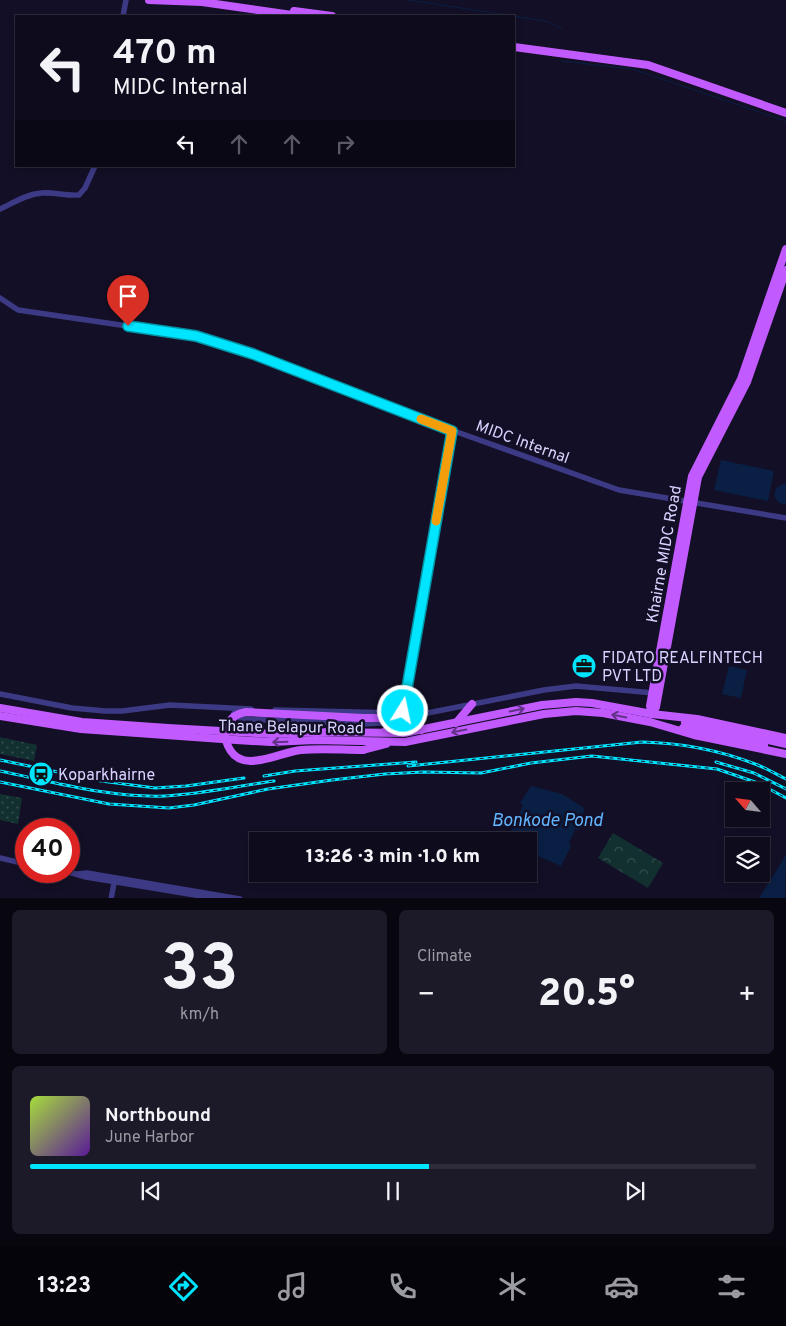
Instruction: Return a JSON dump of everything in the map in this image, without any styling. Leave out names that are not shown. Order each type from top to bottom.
[{"type":"main road","points":[[149,0],[202,2],[292,15]]},
{"type":"main road","points":[[215,0],[325,15]]},
{"type":"main road","points":[[515,42],[649,60],[786,108]]},
{"type":"main road","points":[[515,46],[648,65],[786,113]]},
{"type":"main road","name":"Khairne MIDC Road","points":[[651,718],[650,706],[655,693],[690,502],[692,476],[741,379],[786,250]]},
{"type":"main road","name":"Khairne MIDC Road","points":[[690,502],[698,477],[747,382],[786,270]]},
{"type":"main road","name":"Thane Belapur Road","points":[[0,708],[82,722],[168,728],[272,734],[316,732],[404,734],[562,702],[592,703],[651,718],[694,735],[786,754]]},
{"type":"main road","points":[[456,723],[472,704]]},
{"type":"main road","points":[[395,742],[363,750],[298,750],[263,760],[250,761],[240,759],[231,752],[226,743],[225,736],[226,727],[232,718],[239,713],[246,712],[401,718],[422,730]]},
{"type":"main road","name":"Thane Belapur Road","points":[[0,716],[81,729],[207,738],[271,742],[315,740],[405,742],[562,712],[590,712],[651,718],[697,719],[786,738]]},
{"type":"main road","points":[[382,733],[401,718]]},
{"type":"main road","points":[[651,718],[786,744]]},
{"type":"main road","points":[[695,727],[786,749]]},
{"type":"street","points":[[123,15],[126,0]]},
{"type":"street","points":[[0,209],[26,197],[43,193],[65,196],[79,195],[86,188],[95,167]]},
{"type":"street","name":"MIDC Internal","points":[[0,298],[18,310],[196,336],[253,354],[452,431],[618,490],[786,518]]},
{"type":"street","points":[[401,718],[452,431]]},
{"type":"street","points":[[232,708],[238,718],[241,719],[363,724],[544,690],[576,686],[655,693]]},
{"type":"street","points":[[0,694],[72,708],[105,711],[122,711],[170,705],[401,718]]},
{"type":"street","points":[[0,858],[15,861]]},
{"type":"street","points":[[80,875],[240,898]]},
{"type":"street","points":[[111,898],[115,880]]},
{"type":"street","points":[[115,880],[219,898]]},
{"type":"green space","points":[[0,737],[37,745],[34,761],[0,754]]},
{"type":"green space","points":[[0,794],[22,798],[19,818],[15,818],[15,823],[0,820]]},
{"type":"green space","points":[[613,833],[663,863],[648,888],[598,858]]},
{"type":"water","points":[[721,460],[774,471],[768,501],[714,490]]},
{"type":"water","points":[[786,484],[786,505],[779,503],[774,496],[776,488]]},
{"type":"water","points":[[729,666],[747,670],[741,698],[722,694]]},
{"type":"water","name":"Bonkode Pond","points":[[531,786],[562,794],[584,808],[582,824],[579,830],[575,829],[569,843],[571,846],[561,866],[537,856],[537,832],[512,832],[513,820],[516,813],[519,814],[523,805],[520,803]]},
{"type":"water","points":[[786,855],[785,898],[759,898]]},
{"type":"waterway","points":[[409,0],[506,15]]},
{"type":"waterway","points":[[515,16],[549,22],[562,29]]},
{"type":"waterway","points":[[562,61],[632,69],[786,121]]},
{"type":"railway","points":[[408,766],[642,742],[671,744],[713,751],[755,764],[786,779]]},
{"type":"railway","points":[[0,782],[109,804],[169,808],[194,805],[268,789],[332,780],[423,772],[481,773],[531,763],[592,756],[717,769],[758,783],[786,798]]},
{"type":"railway","points":[[0,760],[101,781],[155,788],[244,778]]},
{"type":"railway","points":[[264,776],[295,771],[416,762]]},
{"type":"railway","points":[[716,762],[754,773],[786,789]]},
{"type":"railway","points":[[0,771],[103,792],[144,796],[193,794],[274,781]]},
{"type":"slow traffic","points":[[421,419],[452,431],[436,521]]},
{"type":"place","name":"FIDATO REALFINTECH PVT LTD","points":[[584,666]]},
{"type":"place","name":"Koparkhairne","points":[[41,774]]},
{"type":"route","points":[[128,326],[196,336],[253,354],[452,431],[403,711]]}]
